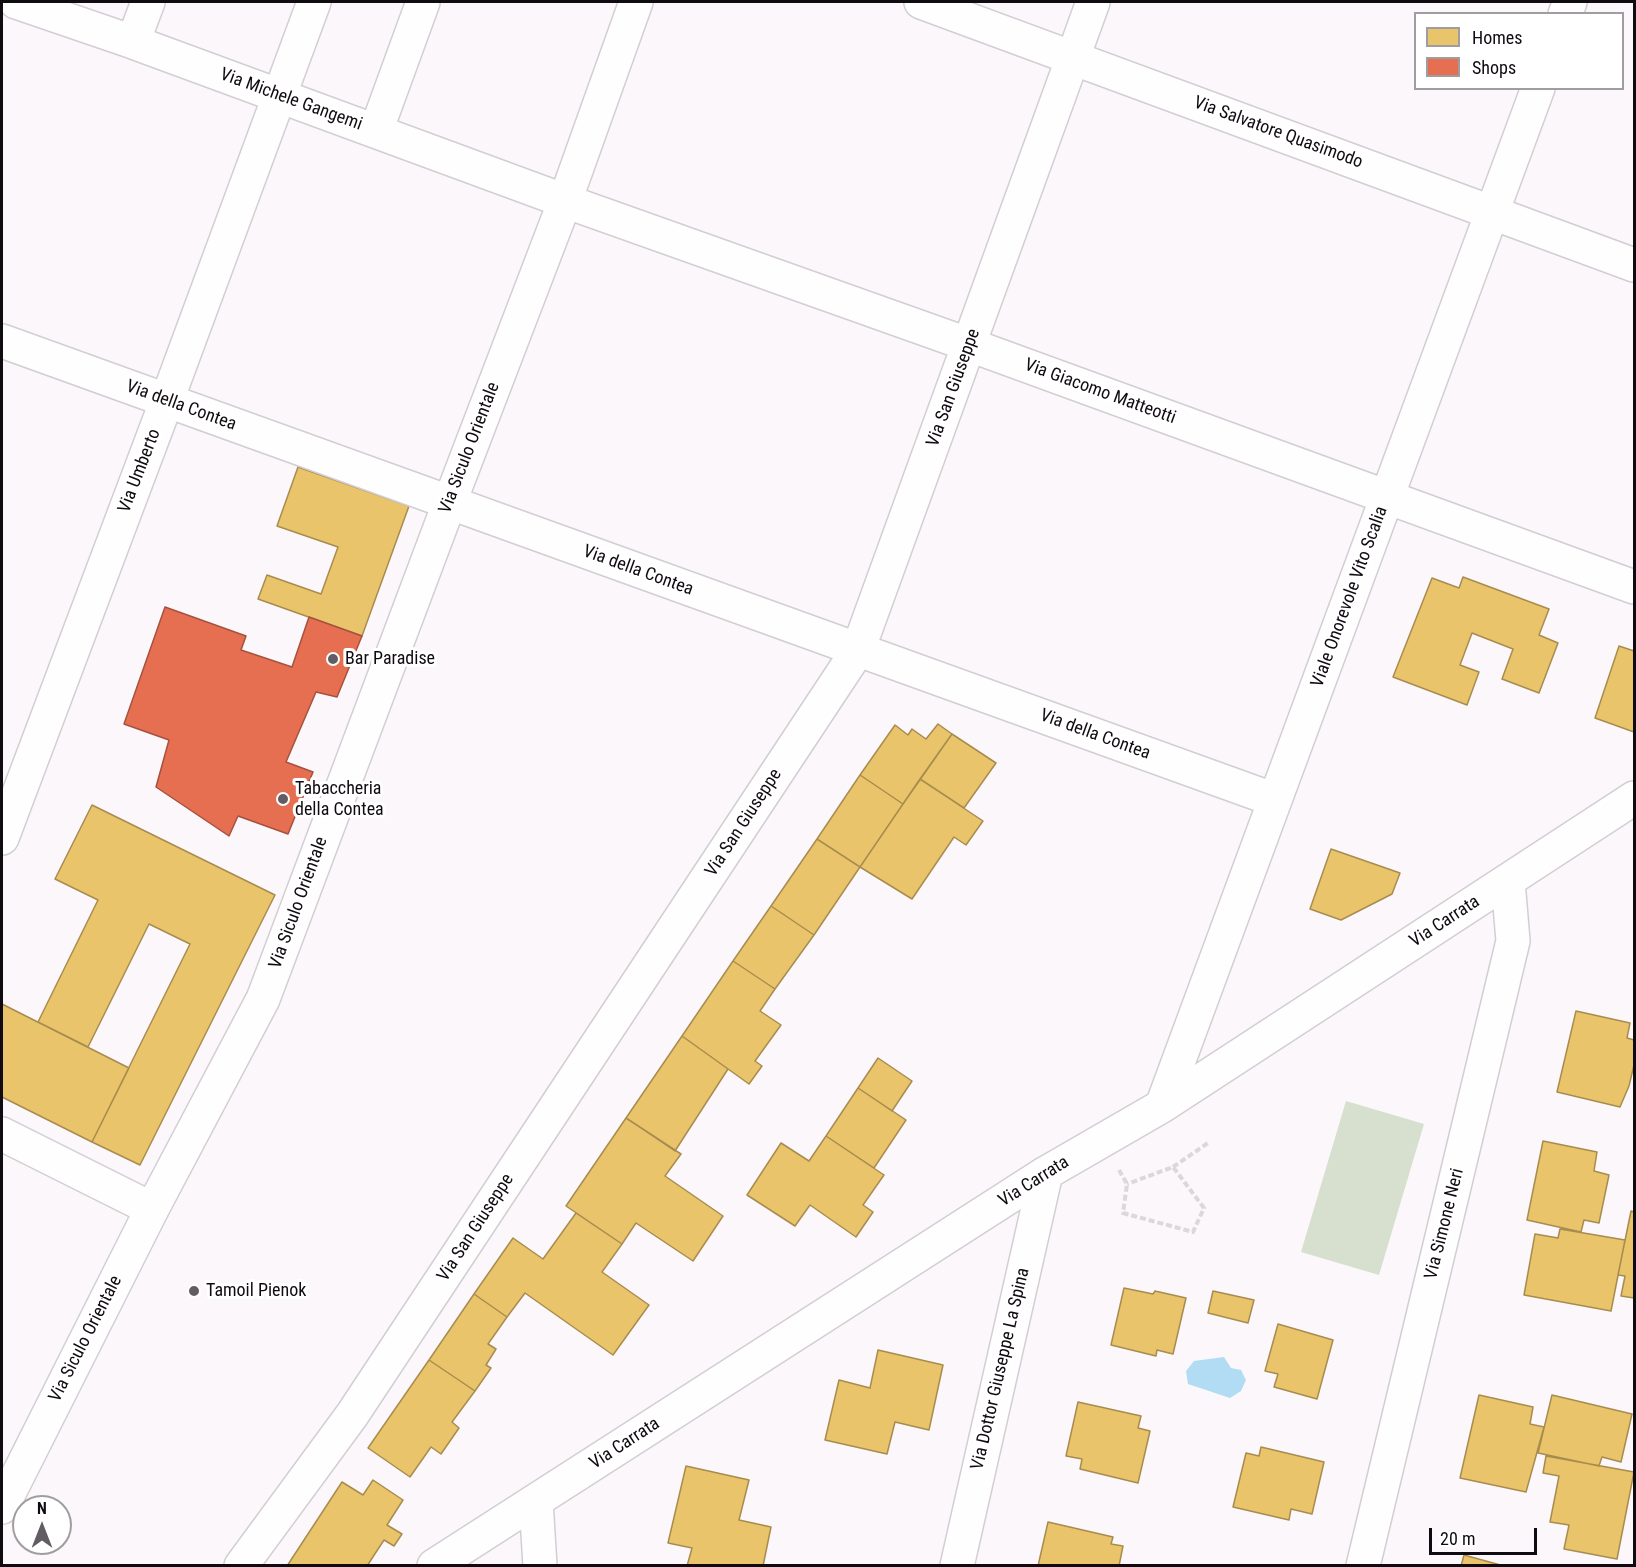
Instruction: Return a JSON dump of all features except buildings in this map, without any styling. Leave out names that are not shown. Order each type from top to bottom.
[{"type":"street","name":"Via Michele Gangemi","points":[[16,2],[133,42],[565,201]]},
{"type":"street","points":[[133,42],[148,2]]},
{"type":"street","name":"Via Umberto","points":[[2,837],[314,2]]},
{"type":"street","points":[[376,131],[423,2]]},
{"type":"street","name":"Via Siculo Orientale","points":[[2,1507],[152,1209],[263,999],[565,201],[636,2]]},
{"type":"street","name":"Via Salvatore Quasimodo","points":[[921,2],[1635,265]]},
{"type":"street","name":"Via San Giuseppe","points":[[241,1566],[352,1415],[858,650],[1093,2]]},
{"type":"street","name":"Viale Onorevole Vito Scalia","points":[[1162,1106],[1537,90]]},
{"type":"street","name":"Via Giacomo Matteotti","points":[[565,201],[970,345],[1635,587]]},
{"type":"street","name":"Via della Contea","points":[[2,341],[1275,800]]},
{"type":"street","name":"Via Carrata","points":[[434,1566],[1046,1173],[1162,1106],[1635,798]]},
{"type":"street","name":"Via Simone Neri","points":[[1363,1566],[1513,941],[1508,881]]},
{"type":"street","points":[[2,1134],[152,1209]]},
{"type":"street","name":"Via Dottor Giuseppe La Spina","points":[[957,1566],[1046,1173]]},
{"type":"street","points":[[536,1501],[540,1566]]},
{"type":"path","points":[[1101,1142],[1127,1184],[1123,1213],[1194,1232],[1204,1208],[1173,1167]]},
{"type":"path","points":[[1127,1184],[1173,1167],[1208,1143]]},
{"type":"green space","points":[[1346,1101],[1424,1124],[1379,1275],[1301,1252]]},
{"type":"water","points":[[1224,1357],[1231,1368],[1241,1370],[1246,1380],[1241,1391],[1230,1398],[1188,1384],[1186,1371],[1194,1361]]},
{"type":"place","name":"Bar Paradise","points":[[333,659]]},
{"type":"place","name":"Tabaccheria della Contea","points":[[283,799]]},
{"type":"place","name":"Tamoil Pienok","points":[[194,1291]]}]
